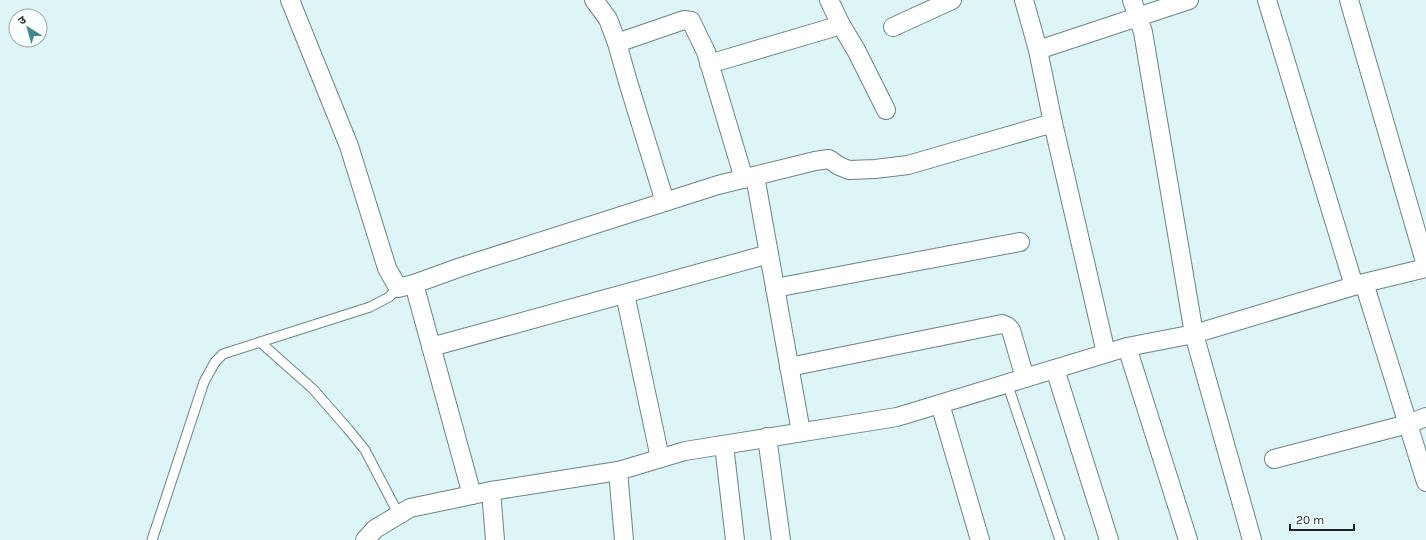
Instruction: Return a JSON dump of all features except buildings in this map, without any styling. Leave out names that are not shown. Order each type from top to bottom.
[{"type":"street","points":[[290,0],[349,146],[387,268],[406,286],[431,347],[472,495]]},
{"type":"street","points":[[594,0],[608,19],[617,43],[666,202]]},
{"type":"street","points":[[829,0],[886,110]]},
{"type":"street","points":[[893,27],[952,0]]},
{"type":"street","points":[[1024,0],[1038,50],[1053,123],[1106,353]]},
{"type":"street","points":[[1038,50],[1135,8],[1189,0]]},
{"type":"street","points":[[1267,0],[1359,284],[1408,424],[1426,482]]},
{"type":"street","points":[[365,540],[374,529],[410,508],[491,491],[618,470],[685,451],[897,417],[1127,346],[1194,334],[1359,284],[1426,266],[1348,0]]},
{"type":"street","points":[[1135,8],[1143,32],[1194,334],[1252,540]]},
{"type":"street","points":[[617,43],[684,20],[691,21],[706,52],[749,177],[769,254],[801,432]]},
{"type":"street","points":[[709,64],[841,25]]},
{"type":"street","points":[[406,286],[718,185],[749,177],[829,159],[838,166],[849,170],[908,165],[1053,123]]},
{"type":"street","points":[[775,288],[1020,242]]},
{"type":"street","points":[[431,347],[769,254]]},
{"type":"street","points":[[624,294],[660,458]]},
{"type":"street","points":[[789,367],[1002,324],[1011,330],[1025,378]]},
{"type":"street","points":[[1127,346],[1188,540]]},
{"type":"street","points":[[1055,369],[1109,540]]},
{"type":"street","points":[[940,404],[980,540]]},
{"type":"street","points":[[1274,459],[1408,424],[1426,417]]},
{"type":"street","points":[[767,437],[781,540]]},
{"type":"street","points":[[724,445],[735,540]]},
{"type":"street","points":[[618,470],[624,540]]},
{"type":"street","points":[[491,491],[495,540]]},
{"type":"lane","points":[[152,540],[204,382],[215,362],[223,354],[370,307],[406,286]]},
{"type":"lane","points":[[260,342],[313,389],[365,450],[399,515]]},
{"type":"lane","points":[[1007,383],[1060,540]]}]
